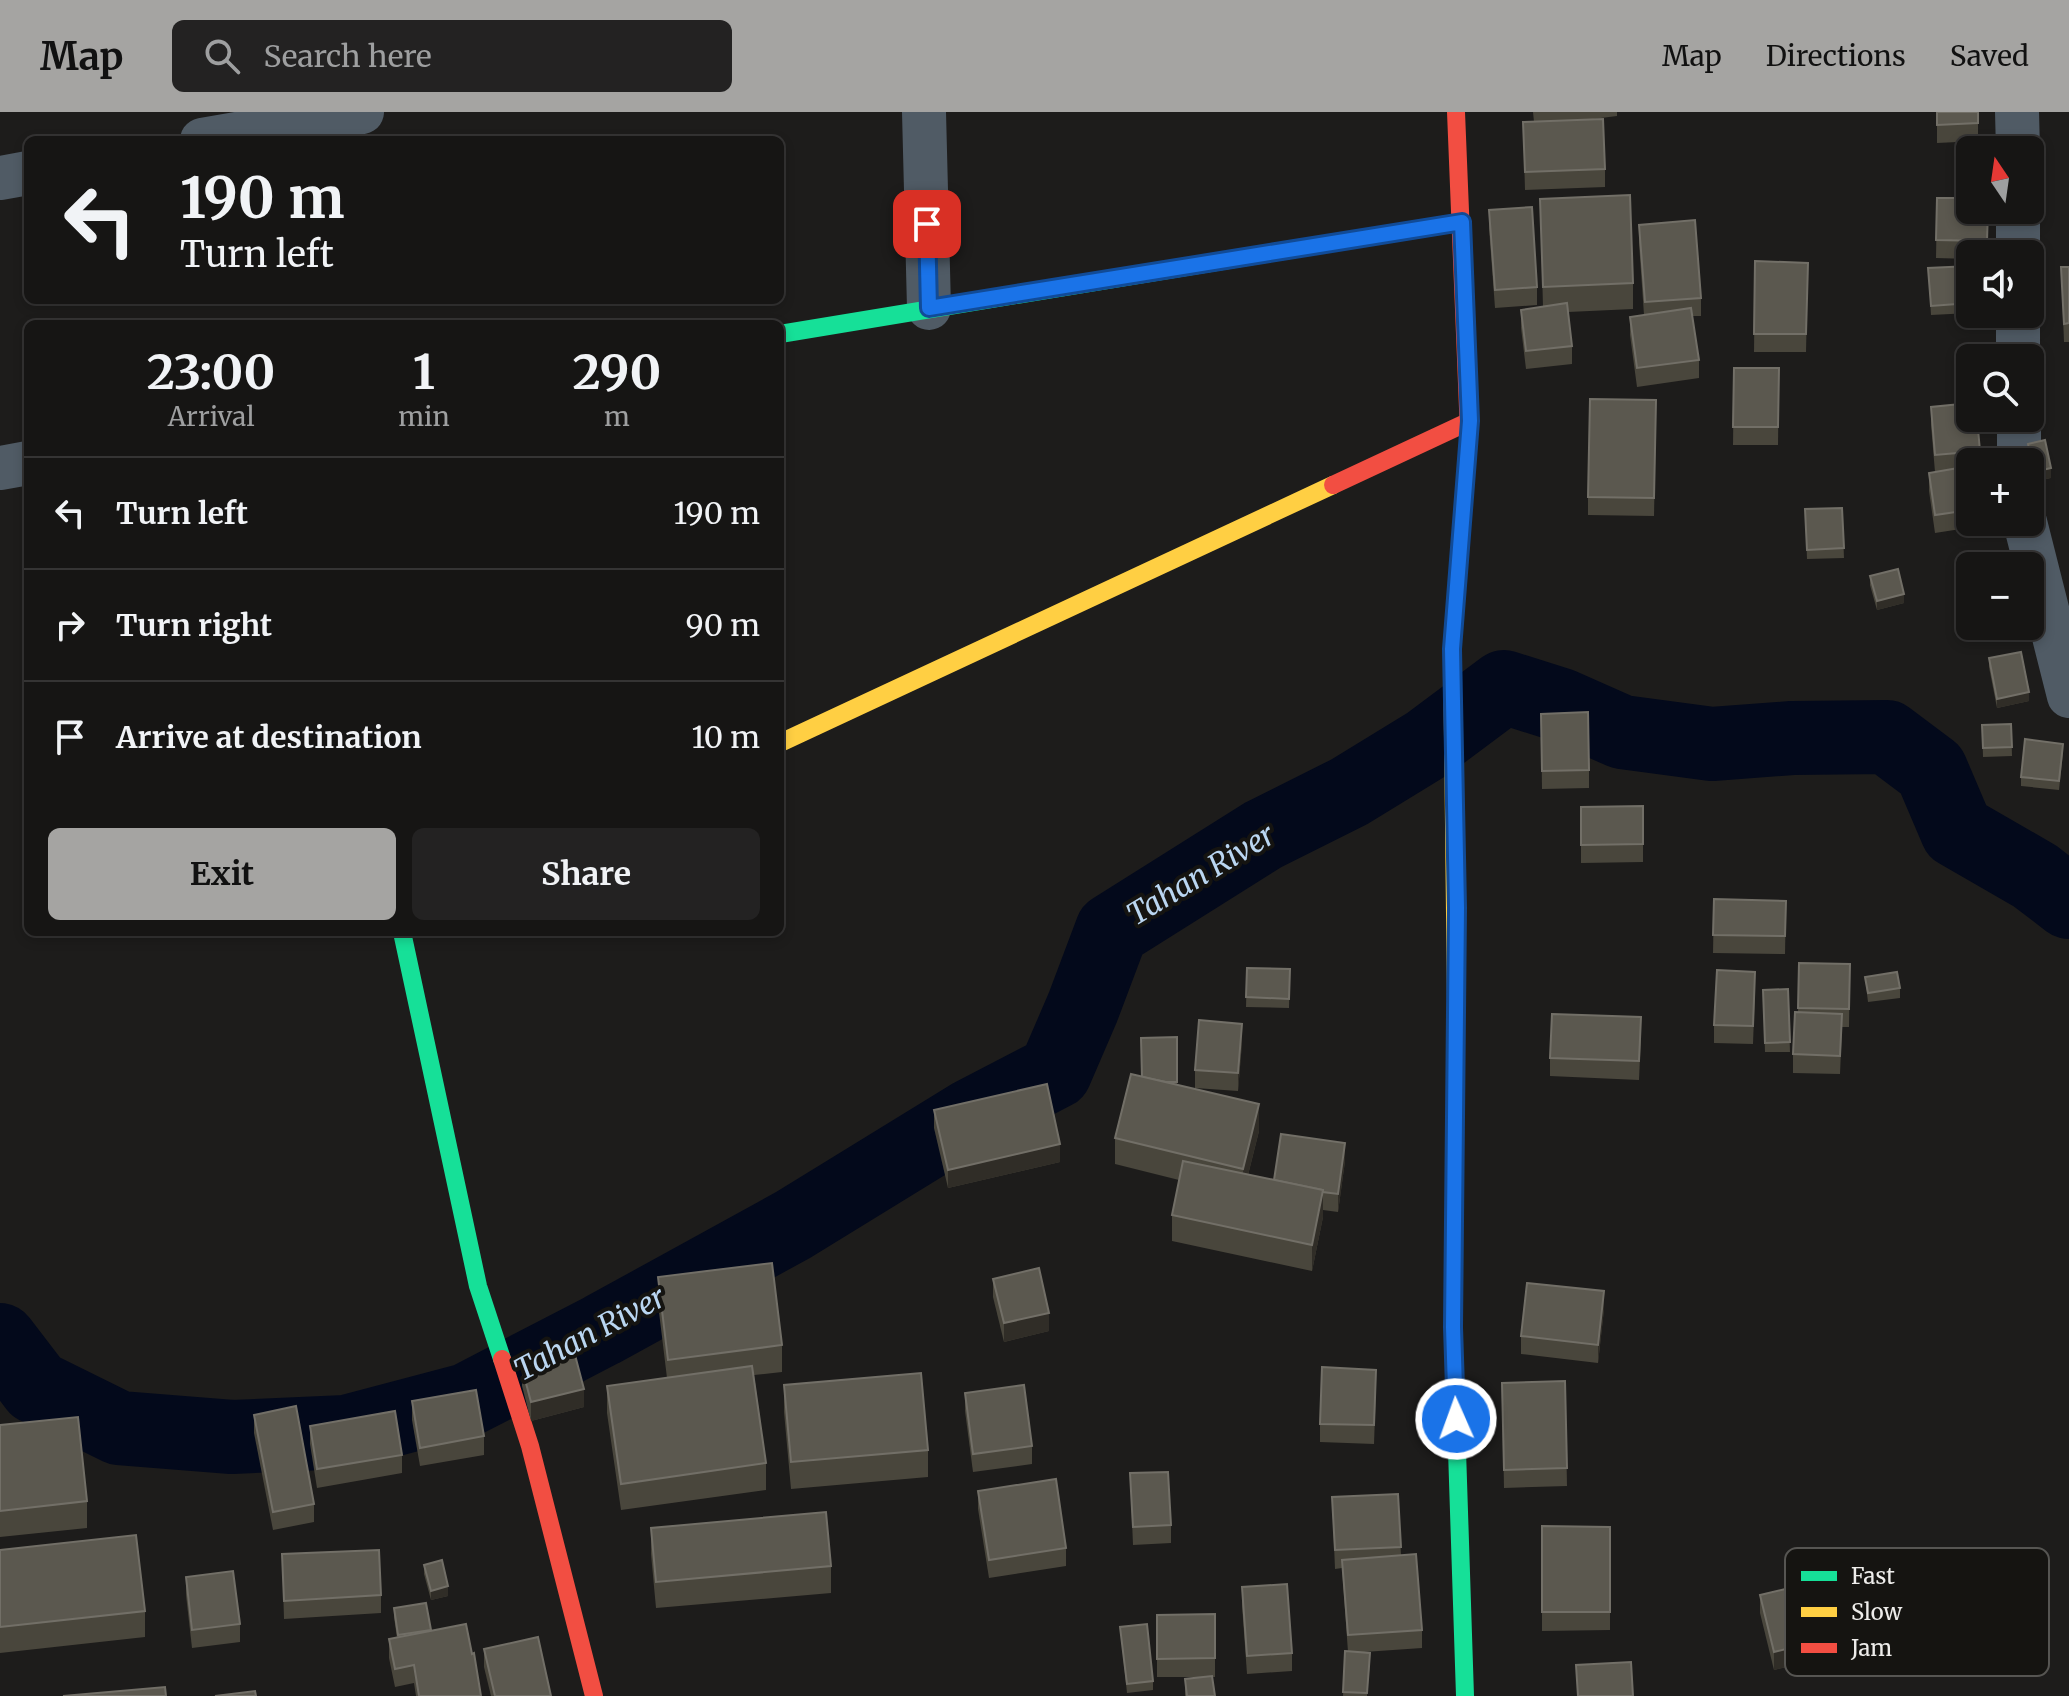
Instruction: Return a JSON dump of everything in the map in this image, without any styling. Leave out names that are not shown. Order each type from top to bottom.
[{"type":"street","points":[[225,136],[362,112]]},
{"type":"street","points":[[924,112],[929,308]]},
{"type":"street","points":[[1456,112],[1470,421],[1452,649],[1457,908],[1453,1327],[1465,1696]]},
{"type":"street","points":[[2017,112],[2018,136]]},
{"type":"street","points":[[0,178],[24,174]]},
{"type":"street","points":[[784,333],[1462,222]]},
{"type":"street","points":[[784,741],[1470,421]]},
{"type":"street","points":[[0,468],[24,464]]},
{"type":"street","points":[[2029,536],[2069,696]]},
{"type":"street","points":[[403,936],[478,1286],[530,1446],[594,1696]]},
{"type":"building","points":[[1937,112],[1978,112],[1978,123],[1937,125]]},
{"type":"building","points":[[1603,119],[1605,169],[1525,172],[1523,122]]},
{"type":"building","points":[[1630,195],[1633,283],[1543,287],[1540,199]]},
{"type":"building","points":[[1937,198],[1956,198],[1956,224],[1988,224],[1987,240],[1936,240]]},
{"type":"building","points":[[1532,207],[1537,287],[1495,290],[1489,210]]},
{"type":"building","points":[[1695,220],[1701,298],[1645,302],[1639,225]]},
{"type":"building","points":[[1755,261],[1808,263],[1806,334],[1754,334]]},
{"type":"building","points":[[1956,267],[1956,304],[1931,306],[1928,268]]},
{"type":"building","points":[[2061,267],[2069,267],[2069,323],[2064,324]]},
{"type":"building","points":[[1567,303],[1572,346],[1526,351],[1521,310]]},
{"type":"building","points":[[1691,308],[1699,360],[1637,368],[1630,317]]},
{"type":"building","points":[[1734,368],[1779,368],[1778,427],[1733,427]]},
{"type":"building","points":[[1590,399],[1656,400],[1654,498],[1588,497]]},
{"type":"building","points":[[1956,404],[1956,432],[1978,432],[1980,448],[1956,448],[1956,453],[1935,455],[1931,407]]},
{"type":"building","points":[[2045,440],[2051,468],[2044,470],[2044,448],[2029,448],[2028,444]]},
{"type":"building","points":[[1956,468],[1956,512],[1935,515],[1929,473]]},
{"type":"building","points":[[1842,508],[1844,548],[1807,550],[1805,509]]},
{"type":"building","points":[[1898,569],[1904,594],[1877,601],[1870,576]]},
{"type":"building","points":[[2021,652],[2029,692],[1997,699],[1989,658]]},
{"type":"building","points":[[1588,712],[1589,770],[1542,771],[1541,714]]},
{"type":"building","points":[[2011,724],[2012,747],[1983,748],[1982,725]]},
{"type":"building","points":[[2025,739],[2063,744],[2059,781],[2021,777]]},
{"type":"building","points":[[1643,806],[1643,844],[1581,845],[1581,807]]},
{"type":"building","points":[[1714,899],[1786,901],[1785,936],[1713,935]]},
{"type":"building","points":[[1799,963],[1850,964],[1849,1009],[1798,1008]]},
{"type":"building","points":[[1247,968],[1290,969],[1289,999],[1246,997]]},
{"type":"building","points":[[1717,970],[1755,972],[1753,1026],[1714,1025]]},
{"type":"building","points":[[1897,972],[1900,988],[1868,993],[1865,977]]},
{"type":"building","points":[[1788,989],[1790,1042],[1765,1043],[1763,990]]},
{"type":"building","points":[[1795,1012],[1842,1014],[1840,1056],[1793,1054]]},
{"type":"building","points":[[1552,1014],[1641,1017],[1639,1061],[1550,1058]]},
{"type":"building","points":[[1199,1020],[1242,1024],[1238,1073],[1195,1070]]},
{"type":"building","points":[[1177,1037],[1177,1082],[1142,1077],[1141,1038]]},
{"type":"building","points":[[1131,1074],[1259,1104],[1243,1169],[1115,1138]]},
{"type":"building","points":[[1047,1084],[1060,1144],[948,1170],[934,1110]]},
{"type":"building","points":[[1281,1134],[1345,1143],[1338,1194],[1274,1180]]},
{"type":"building","points":[[1183,1161],[1323,1190],[1312,1245],[1172,1215]]},
{"type":"building","points":[[772,1263],[782,1345],[668,1360],[658,1277]]},
{"type":"building","points":[[1039,1268],[1049,1313],[1004,1323],[993,1279]]},
{"type":"building","points":[[1527,1283],[1604,1291],[1598,1345],[1521,1336]]},
{"type":"building","points":[[575,1355],[584,1389],[531,1402],[522,1368]]},
{"type":"building","points":[[752,1366],[766,1463],[621,1484],[607,1386]]},
{"type":"building","points":[[1322,1367],[1376,1370],[1374,1425],[1320,1424]]},
{"type":"building","points":[[921,1373],[928,1450],[791,1462],[784,1385]]},
{"type":"building","points":[[1565,1381],[1567,1468],[1504,1470],[1502,1383]]},
{"type":"building","points":[[1024,1385],[1032,1446],[973,1454],[965,1393]]},
{"type":"building","points":[[476,1390],[484,1436],[420,1448],[412,1401]]},
{"type":"building","points":[[296,1406],[314,1504],[273,1512],[254,1415]]},
{"type":"building","points":[[395,1411],[402,1455],[317,1469],[310,1426]]},
{"type":"building","points":[[78,1417],[87,1501],[0,1511],[0,1425]]},
{"type":"building","points":[[1168,1472],[1171,1525],[1133,1527],[1130,1473]]},
{"type":"building","points":[[1056,1479],[1066,1548],[989,1560],[978,1491]]},
{"type":"building","points":[[1398,1494],[1401,1547],[1335,1550],[1332,1497]]},
{"type":"building","points":[[826,1512],[831,1566],[656,1582],[651,1528]]},
{"type":"building","points":[[1542,1526],[1610,1527],[1610,1612],[1542,1612]]},
{"type":"building","points":[[136,1535],[145,1611],[0,1627],[0,1550]]},
{"type":"building","points":[[379,1550],[381,1595],[284,1601],[282,1554]]},
{"type":"building","points":[[1416,1554],[1422,1630],[1348,1635],[1342,1560]]},
{"type":"building","points":[[442,1560],[448,1586],[431,1591],[424,1565]]},
{"type":"building","points":[[233,1571],[240,1624],[192,1630],[186,1577]]},
{"type":"building","points":[[1287,1584],[1292,1653],[1247,1656],[1242,1587]]},
{"type":"building","points":[[1785,1589],[1785,1649],[1774,1652],[1760,1595]]},
{"type":"building","points":[[426,1603],[431,1630],[398,1635],[394,1608]]},
{"type":"building","points":[[1215,1614],[1215,1658],[1157,1659],[1157,1615]]},
{"type":"building","points":[[466,1624],[481,1696],[419,1696],[414,1665],[395,1669],[389,1639]]},
{"type":"building","points":[[1147,1624],[1153,1681],[1127,1684],[1120,1627]]},
{"type":"building","points":[[538,1637],[551,1696],[495,1696],[484,1649]]},
{"type":"building","points":[[1345,1651],[1370,1653],[1367,1693],[1343,1692]]},
{"type":"building","points":[[1631,1662],[1633,1696],[1578,1696],[1576,1665]]},
{"type":"building","points":[[1212,1676],[1215,1696],[1187,1696],[1185,1679]]},
{"type":"building","points":[[165,1687],[166,1696],[63,1696]]},
{"type":"building","points":[[255,1691],[256,1696],[215,1696]]},
{"type":"waterway","name":"Tahan River","points":[[0,1340],[36,1387],[119,1428],[232,1437],[346,1432],[467,1400],[793,1225],[972,1115],[1055,1072],[1112,930],[1263,835],[1349,792],[1429,743],[1504,687],[1561,705],[1622,732],[1712,744],[1792,738],[1887,737],[1931,770],[1957,831],[2035,876],[2069,902]]},
{"type":"traffic: fast","points":[[784,333],[1289,250]]},
{"type":"traffic: fast","points":[[403,936],[478,1286],[502,1359]]},
{"type":"traffic: fast","points":[[1456,1002],[1453,1327],[1465,1696]]},
{"type":"traffic: slow","points":[[1289,250],[1462,222]]},
{"type":"traffic: slow","points":[[1456,1002],[1452,649],[1469,433]]},
{"type":"traffic: slow","points":[[784,741],[1333,485]]},
{"type":"traffic: jam","points":[[1456,112],[1469,433]]},
{"type":"traffic: jam","points":[[1333,485],[1470,421]]},
{"type":"traffic: jam","points":[[502,1359],[530,1446],[594,1696]]},
{"type":"route","points":[[927,224],[929,308],[1462,222],[1470,421],[1452,649],[1457,908],[1453,1327],[1456,1419]]}]
